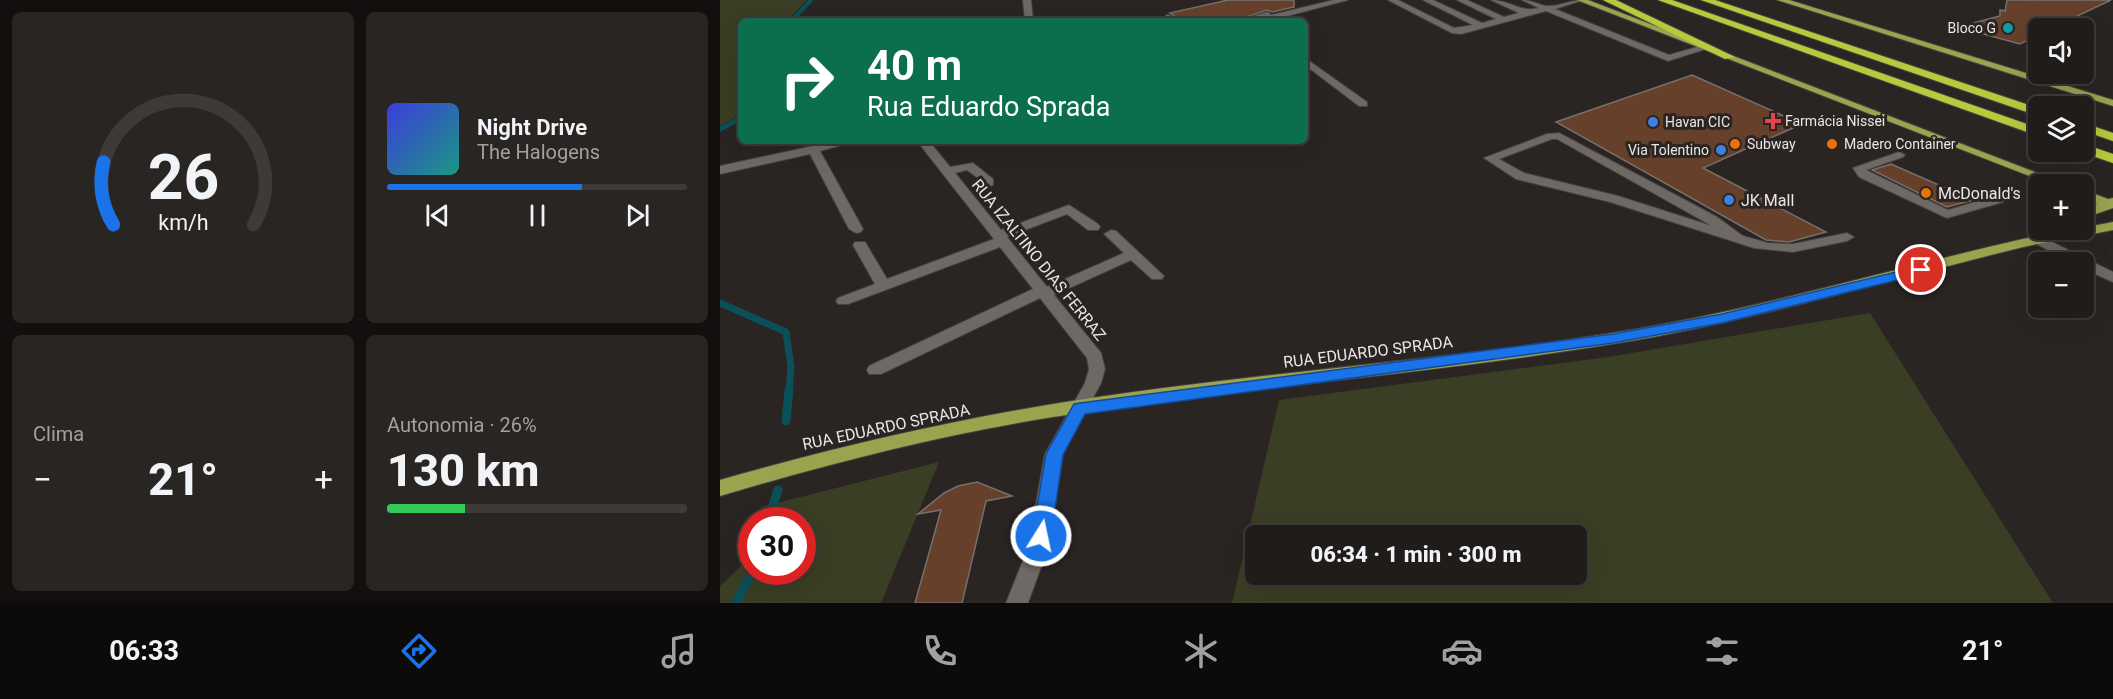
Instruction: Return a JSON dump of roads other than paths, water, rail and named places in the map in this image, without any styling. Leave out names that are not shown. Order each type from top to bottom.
[{"type":"highway","points":[[1608,0],[1729,57]]},
{"type":"highway","points":[[1663,0],[2028,128]]},
{"type":"highway","points":[[1706,0],[2028,109]]},
{"type":"highway","points":[[2094,130],[2113,137]]},
{"type":"highway","points":[[2094,152],[2113,159]]},
{"type":"main road","points":[[1580,0],[2034,174]]},
{"type":"main road","points":[[1781,0],[2113,108]]},
{"type":"main road","points":[[2020,76],[2113,103]]},
{"type":"main road","points":[[2094,197],[2111,203]]},
{"type":"main road","points":[[2094,210],[2111,203]]},
{"type":"main road","name":"RUA EDUARDO SPRADA","points":[[2094,228],[2113,226]]},
{"type":"main road","name":"RUA EDUARDO SPRADA","points":[[720,488],[870,447],[1000,421],[1551,348],[1661,331],[1820,295],[2030,240]]},
{"type":"street","points":[[1027,0],[1029,18]]},
{"type":"street","points":[[1253,18],[1326,0]]},
{"type":"street","points":[[1270,18],[1344,0]]},
{"type":"street","points":[[1392,0],[1452,30],[1481,26],[1580,0]]},
{"type":"street","points":[[1427,0],[1481,26]]},
{"type":"street","points":[[1461,0],[1504,20]]},
{"type":"street","points":[[1495,0],[1527,14]]},
{"type":"street","points":[[1526,0],[1668,58],[1704,48]]},
{"type":"street","points":[[1308,63],[1363,104]]},
{"type":"street","points":[[1738,240],[1712,220],[1559,136],[1551,135],[1490,158],[1520,176],[1614,199],[1738,240],[1778,250],[1794,249],[1847,237]]},
{"type":"street","points":[[720,170],[836,144]]},
{"type":"street","name":"RUA IZALTINO DIAS FERRAZ","points":[[925,144],[1095,357],[1097,369],[1080,409],[1054,454],[1038,548],[1017,603]]},
{"type":"street","points":[[813,149],[856,229]]},
{"type":"street","points":[[1899,155],[1859,168],[1863,174],[1947,214],[1999,199]]},
{"type":"street","points":[[946,172],[969,166],[989,182]]},
{"type":"street","points":[[843,301],[1069,209],[1093,227]]},
{"type":"street","points":[[1112,234],[1157,276]]},
{"type":"street","points":[[2051,240],[2066,252]]},
{"type":"street","points":[[860,245],[883,286]]},
{"type":"street","points":[[875,370],[1042,292],[1133,254]]},
{"type":"street","points":[[2094,269],[2113,278]]},
{"type":"waterway","points":[[794,18],[811,0]]},
{"type":"waterway","points":[[720,129],[738,120]]},
{"type":"waterway","points":[[720,303],[786,332],[791,367],[789,391]]},
{"type":"waterway","points":[[786,421],[789,390]]},
{"type":"waterway","points":[[772,507],[778,490]]},
{"type":"waterway","points":[[736,603],[745,585]]},
{"type":"place","name":"Bloco G","points":[[2008,28]]},
{"type":"place","name":"Farmácia Nissei","points":[[1773,121]]},
{"type":"place","name":"Havan CIC","points":[[1653,122]]},
{"type":"place","name":"Subway","points":[[1735,144]]},
{"type":"place","name":"Madero Container","points":[[1832,144]]},
{"type":"place","name":"Via Tolentino","points":[[1721,150]]},
{"type":"place","name":"McDonald's","points":[[1926,193]]},
{"type":"place","name":"JK Mall","points":[[1729,200]]}]
